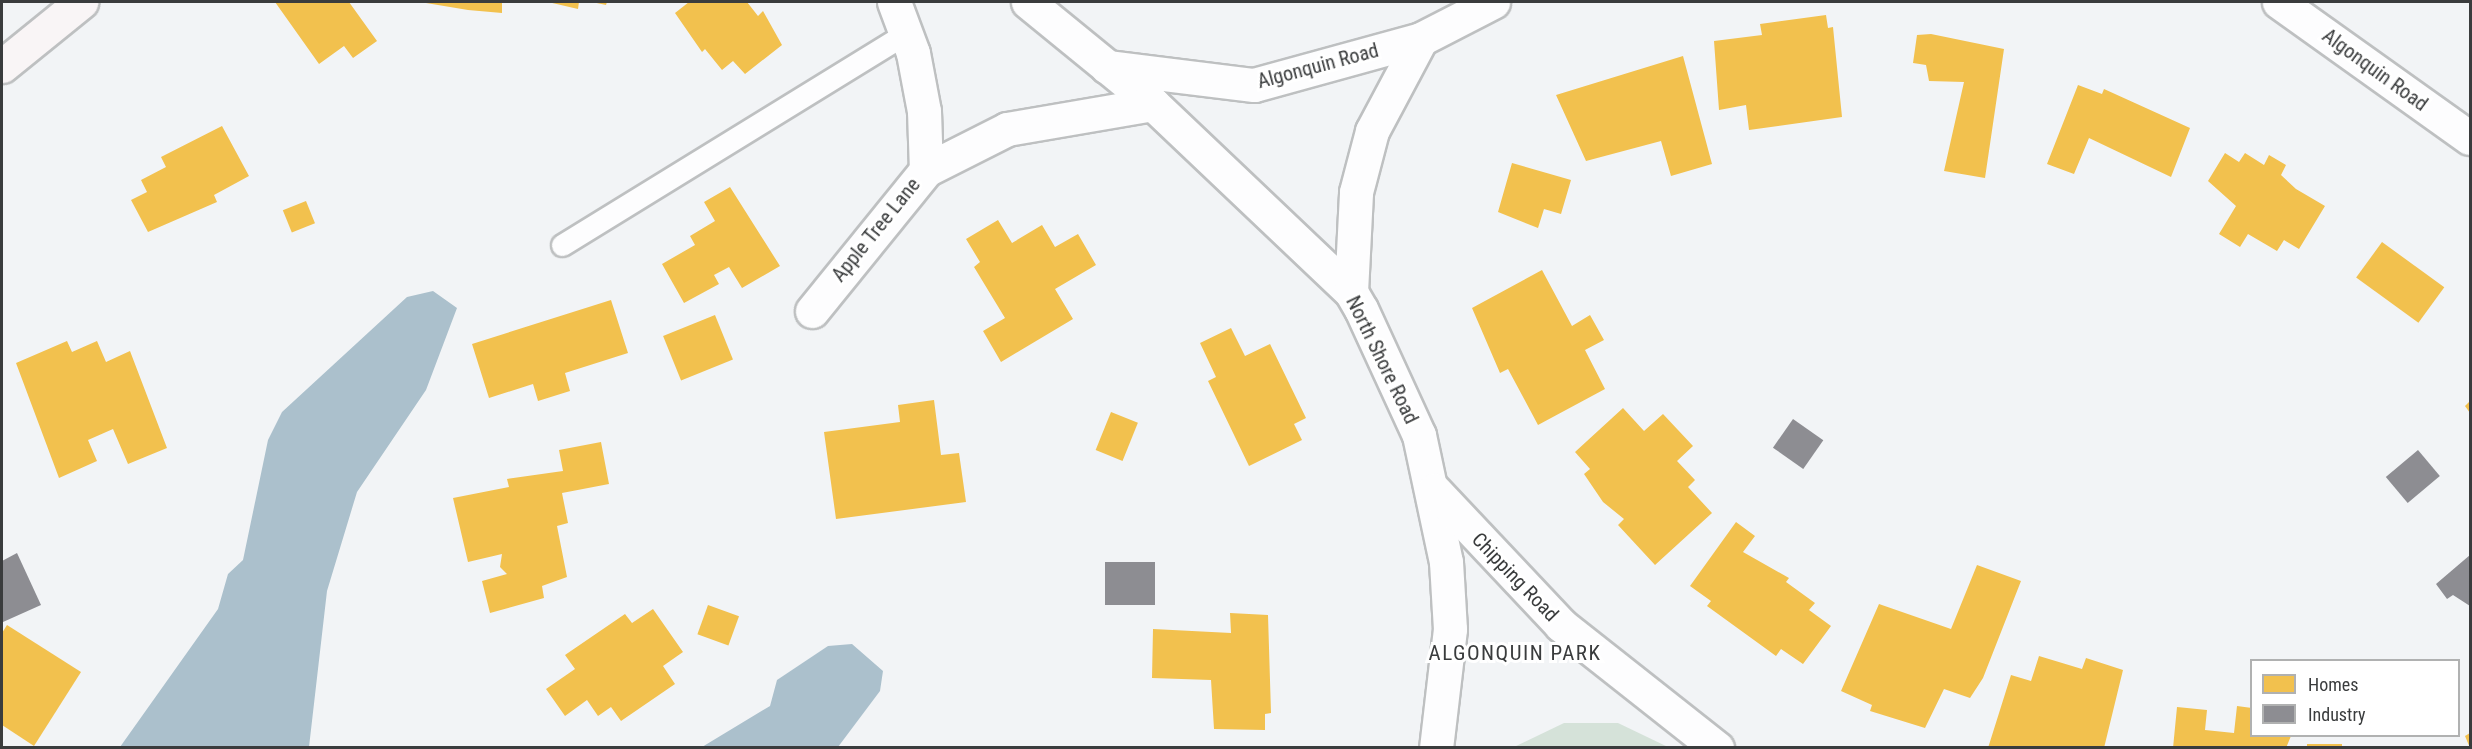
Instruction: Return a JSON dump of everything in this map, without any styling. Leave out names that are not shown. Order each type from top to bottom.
[{"type":"street","points":[[2,66],[81,2]]},
{"type":"street","points":[[894,2],[906,33],[924,111],[926,170]]},
{"type":"street","name":"North Shore Road","points":[[1028,2],[1154,104],[1351,292],[1419,435],[1433,489],[1450,628],[1436,747]]},
{"type":"street","name":"Algonquin Road","points":[[1107,67],[1254,85],[1421,39],[1493,2]]},
{"type":"street","name":"Algonquin Road","points":[[2279,2],[2470,138]]},
{"type":"street","name":"Algonquin Road","points":[[1351,292],[1356,192],[1372,131],[1421,39]]},
{"type":"street","name":"Apple Tree Lane","points":[[812,310],[926,170],[1007,129],[1154,104]]},
{"type":"street","name":"Chipping Road","points":[[1433,489],[1561,624],[1717,747]]},
{"type":"lane","points":[[562,245],[906,33]]},
{"type":"shaded area","name":"ALGONQUIN PARK","points":[[1564,723],[1618,723],[1668,747],[1514,747]]},
{"type":"water","points":[[433,291],[457,308],[426,390],[357,492],[327,591],[309,747],[120,747],[218,609],[228,574],[243,560],[268,440],[282,412],[407,297]]},
{"type":"water","points":[[852,644],[883,671],[880,691],[838,747],[702,747],[770,706],[777,680],[828,646]]},
{"type":"building: Homes","points":[[275,2],[349,2],[377,41],[353,58],[344,46],[319,64]]},
{"type":"building: Homes","points":[[420,2],[502,2],[502,13],[468,10]]},
{"type":"building: Homes","points":[[548,2],[579,2],[578,9]]},
{"type":"building: Homes","points":[[689,2],[747,2],[758,16],[763,11],[782,45],[745,74],[733,61],[722,70],[705,49],[702,52],[675,13]]},
{"type":"building: Homes","points":[[1826,15],[1828,28],[1833,27],[1842,117],[1749,130],[1746,105],[1719,110],[1714,41],[1762,35],[1760,24]]},
{"type":"building: Homes","points":[[1931,34],[2004,49],[1985,178],[1944,171],[1964,82],[1929,81],[1926,65],[1913,63],[1917,35]]},
{"type":"building: Homes","points":[[1683,56],[1712,164],[1671,176],[1661,141],[1586,161],[1556,95]]},
{"type":"building: Homes","points":[[2078,85],[2102,94],[2104,89],[2190,128],[2171,177],[2089,138],[2074,174],[2047,164]]},
{"type":"building: Homes","points":[[222,126],[249,176],[214,195],[217,202],[148,232],[131,200],[147,192],[141,180],[166,167],[161,157]]},
{"type":"building: Homes","points":[[2225,153],[2239,162],[2245,153],[2264,165],[2269,155],[2286,165],[2281,175],[2296,189],[2325,206],[2299,249],[2284,240],[2277,251],[2248,234],[2240,247],[2219,234],[2236,206],[2208,181]]},
{"type":"building: Homes","points":[[1512,163],[1571,180],[1561,214],[1544,209],[1538,228],[1498,212]]},
{"type":"building: Homes","points":[[730,187],[780,266],[742,288],[729,267],[714,275],[719,284],[684,303],[662,264],[695,245],[690,236],[715,221],[704,202]]},
{"type":"building: Homes","points":[[306,201],[315,223],[292,233],[283,210]]},
{"type":"building: Homes","points":[[998,220],[1012,243],[1042,225],[1055,247],[1078,234],[1096,265],[1055,289],[1073,319],[1001,362],[983,331],[1005,318],[974,267],[980,262],[966,239]]},
{"type":"building: Homes","points":[[2382,242],[2444,287],[2418,323],[2356,278]]},
{"type":"building: Homes","points":[[1542,270],[1572,326],[1590,315],[1604,340],[1585,350],[1605,389],[1538,425],[1508,369],[1500,373],[1472,308]]},
{"type":"building: Homes","points":[[611,300],[628,353],[565,373],[570,391],[538,401],[533,384],[489,398],[472,344]]},
{"type":"building: Homes","points":[[715,315],[733,360],[681,380],[663,336]]},
{"type":"building: Homes","points":[[1231,328],[1245,356],[1270,344],[1306,418],[1294,424],[1302,440],[1249,466],[1208,381],[1216,377],[1200,343]]},
{"type":"building: Homes","points":[[67,341],[72,352],[97,341],[106,362],[130,351],[167,448],[128,464],[113,429],[88,440],[97,461],[59,478],[16,363]]},
{"type":"building: Homes","points":[[934,400],[941,455],[959,453],[966,502],[836,519],[824,432],[900,422],[898,405]]},
{"type":"building: Homes","points":[[2470,401],[2470,413],[2465,406]]},
{"type":"building: Homes","points":[[1623,408],[1644,431],[1663,414],[1693,446],[1677,461],[1695,480],[1688,487],[1712,513],[1655,565],[1618,525],[1624,519],[1603,502],[1584,474],[1590,469],[1575,452]]},
{"type":"building: Homes","points":[[1111,412],[1138,423],[1123,461],[1096,450]]},
{"type":"building: Homes","points":[[601,442],[609,484],[562,493],[568,523],[557,526],[567,577],[542,586],[544,598],[490,613],[482,581],[507,574],[500,567],[502,554],[468,562],[453,498],[509,487],[507,479],[563,471],[559,450]]},
{"type":"building: Homes","points":[[1736,522],[1755,536],[1743,552],[1789,578],[1786,582],[1815,603],[1809,610],[1831,626],[1803,664],[1781,649],[1776,656],[1707,606],[1711,601],[1690,586]]},
{"type":"building: Homes","points":[[1977,565],[2021,581],[1983,678],[1970,698],[1944,689],[1925,728],[1870,711],[1872,705],[1841,691],[1879,604],[1951,629]]},
{"type":"building: Homes","points":[[708,605],[739,616],[728,645],[697,634]]},
{"type":"building: Homes","points":[[653,609],[683,652],[663,666],[675,684],[621,721],[611,707],[598,716],[587,700],[565,716],[546,689],[575,669],[565,655],[625,614],[632,623]]},
{"type":"building: Homes","points":[[1230,613],[1268,615],[1271,713],[1265,714],[1265,730],[1214,729],[1211,680],[1152,678],[1153,629],[1231,633]]},
{"type":"building: Homes","points":[[7,625],[81,672],[34,746],[2,725],[2,633]]},
{"type":"building: Homes","points":[[2039,656],[2082,669],[2086,658],[2123,670],[2104,748],[1988,748],[2011,675],[2031,681]]},
{"type":"building: Homes","points":[[2237,706],[2250,708],[2250,737],[2291,737],[2286,748],[2173,748],[2177,707],[2207,710],[2205,730],[2234,733]]},
{"type":"building: Homes","points":[[2470,733],[2470,748],[2465,736]]},
{"type":"building: Homes","points":[[2307,744],[2342,744],[2342,748],[2307,748]]},
{"type":"building: Industry","points":[[1793,419],[1823,440],[1803,469],[1773,448]]},
{"type":"building: Industry","points":[[2418,450],[2440,476],[2408,503],[2386,477]]},
{"type":"building: Industry","points":[[17,553],[41,605],[3,622],[2,561]]},
{"type":"building: Industry","points":[[2470,555],[2470,606],[2453,595],[2447,599],[2436,584]]},
{"type":"building: Industry","points":[[1105,562],[1155,562],[1155,605],[1105,605]]},
{"type":"district","name":"ALGONQUIN PARK","points":[[1515,653]]}]
